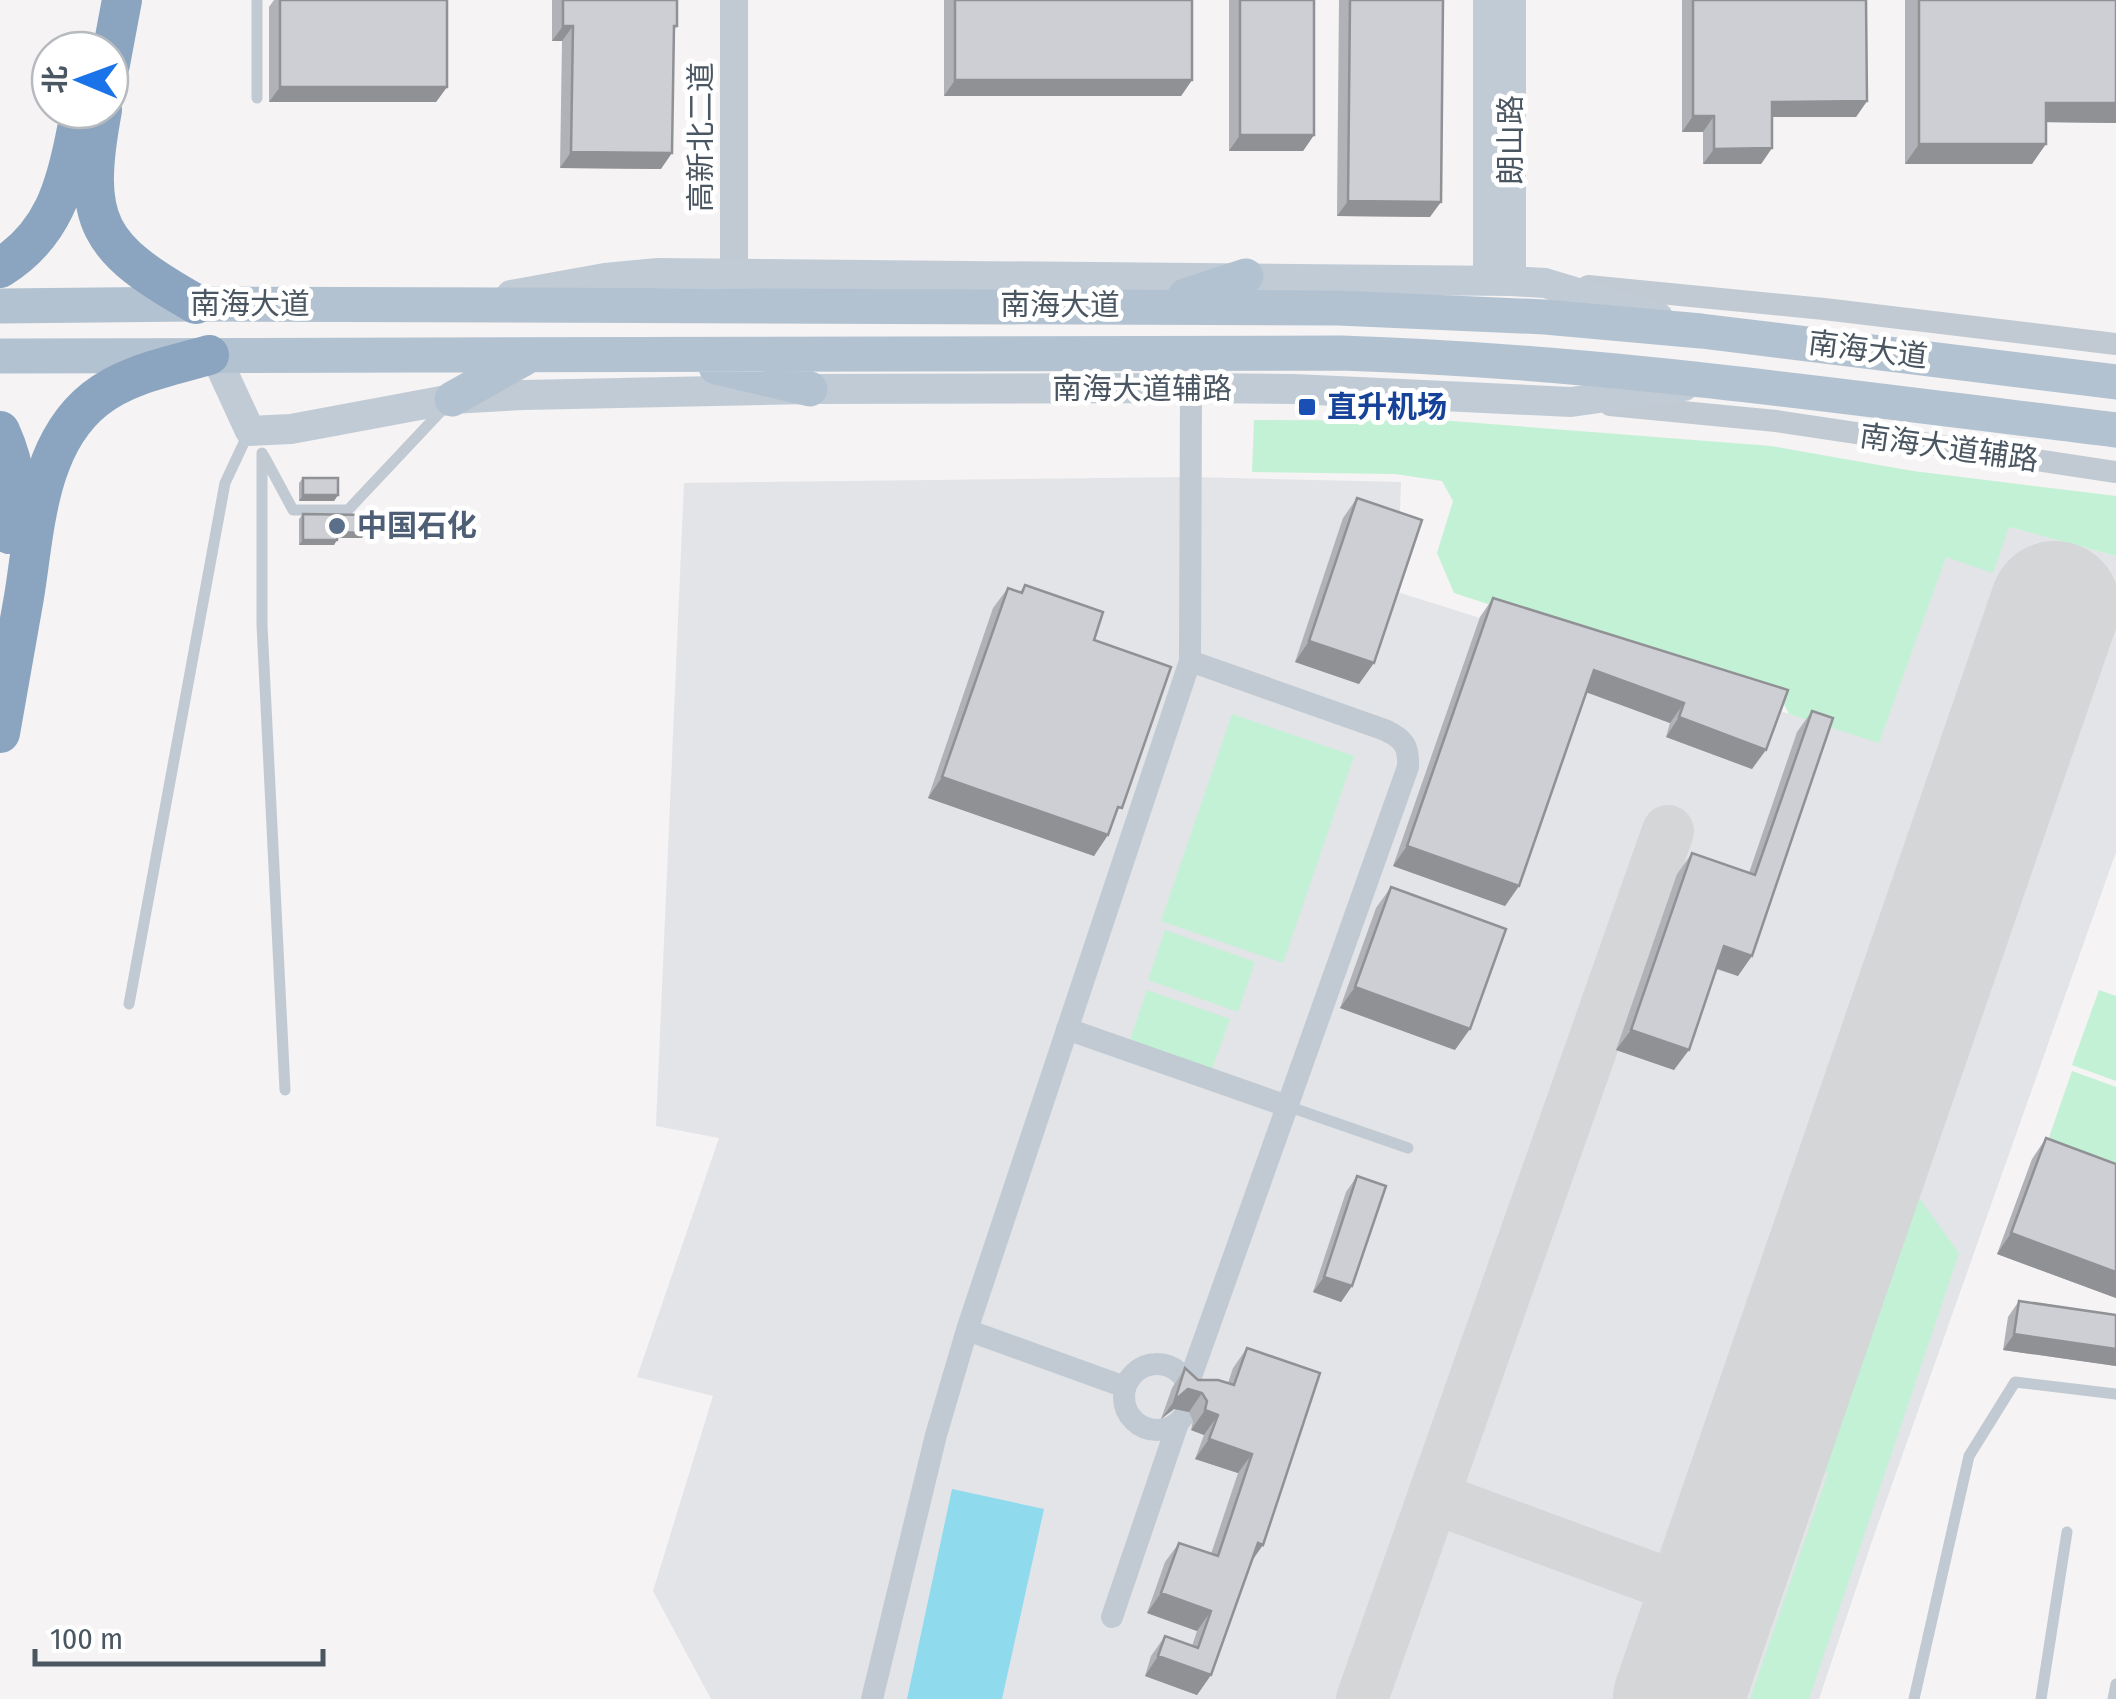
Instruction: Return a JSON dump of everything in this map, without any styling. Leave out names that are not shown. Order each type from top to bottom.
[{"type":"highway","points":[[94,30],[99,0]]},
{"type":"highway","points":[[116,30],[122,0]]},
{"type":"highway","points":[[6,264],[35,242],[48,222],[71,162],[77,130]]},
{"type":"highway","points":[[99,130],[92,178],[96,213],[105,234],[116,249],[144,272],[196,304]]},
{"type":"highway","points":[[0,580],[22,450],[124,382],[212,355]]},
{"type":"highway","points":[[0,733],[37,509],[22,450]]},
{"type":"main road","name":"朗山路","points":[[1488,0],[1500,281]]},
{"type":"main road","name":"朗山路","points":[[1500,281],[1511,0]]},
{"type":"main road","points":[[424,306],[633,275],[1246,276],[1545,282],[1700,331]]},
{"type":"main road","points":[[1160,304],[1246,276]]},
{"type":"main road","name":"南海大道","points":[[0,306],[1160,304],[1434,311],[1700,331],[2116,379]]},
{"type":"main road","points":[[656,353],[810,389]]},
{"type":"main road","points":[[452,399],[533,354]]},
{"type":"main road","points":[[212,355],[256,442]]},
{"type":"main road","name":"南海大道","points":[[0,356],[1448,356],[1722,380],[2116,433]]},
{"type":"main road","name":"南海大道","points":[[1571,402],[1722,380]]},
{"type":"main road","name":"南海大道辅路","points":[[256,442],[291,429],[452,399],[810,389],[1191,388],[1571,402]]},
{"type":"street","name":"高新北二道","points":[[734,0],[734,274]]},
{"type":"street","points":[[1545,282],[1824,309],[2116,344]]},
{"type":"street","points":[[872,1699],[936,1435],[967,1330],[1190,661],[1191,388]]},
{"type":"street","name":"南海大道辅路","points":[[1571,402],[1776,421],[2116,472]]},
{"type":"street","points":[[1112,1617],[1178,1423],[1189,1406],[1188,1385],[1408,767],[1409,751],[1401,738],[1385,730],[1190,661]]},
{"type":"street","points":[[1067,1029],[1287,1106]]},
{"type":"street","points":[[967,1330],[1125,1387]]},
{"type":"street","points":[[1178,1423],[1158,1430],[1138,1424],[1125,1408],[1125,1387],[1136,1370],[1156,1364],[1175,1369],[1188,1385]]},
{"type":"lane","points":[[257,0],[257,98]]},
{"type":"lane","points":[[256,442],[294,510],[348,510],[452,399]]},
{"type":"lane","points":[[129,1004],[225,482],[256,442]]},
{"type":"lane","points":[[256,442],[285,1090]]},
{"type":"lane","points":[[1287,1106],[1408,1148]]},
{"type":"lane","points":[[1914,1699],[1969,1456],[2015,1382],[2116,1394]]},
{"type":"lane","points":[[2040,1699],[2066,1532]]},
{"type":"lane","points":[[2113,1699],[2116,1684]]},
{"type":"shaded area","points":[[1191,477],[1401,482],[1397,592],[1879,742],[1946,556],[2009,527],[2116,556],[2116,852],[1819,1699],[711,1699],[653,1591],[713,1396],[637,1377],[719,1138],[656,1126],[684,483]]},
{"type":"green space","points":[[1254,420],[1452,421],[1771,446],[1913,471],[2116,496],[2116,556],[2009,527],[1993,573],[1946,557],[1879,743],[1789,714],[1782,700],[1454,593],[1437,553],[1453,501],[1442,481],[1395,474],[1252,472]]},
{"type":"green space","points":[[1232,714],[1354,756],[1283,963],[1161,921]]},
{"type":"green space","points":[[1165,930],[1255,962],[1238,1012],[1148,980]]},
{"type":"green space","points":[[1147,990],[1230,1019],[1212,1069],[1130,1040]]},
{"type":"green space","points":[[2099,990],[2116,996],[2116,1081],[2072,1065]]},
{"type":"green space","points":[[2072,1071],[2116,1087],[2116,1171],[2046,1146]]},
{"type":"green space","points":[[1893,1162],[1959,1253],[1809,1699],[1750,1699],[1828,1473],[1793,1453]]},
{"type":"water","points":[[952,1489],[1044,1509],[1002,1699],[907,1699]]},
{"type":"building","points":[[280,0],[447,0],[447,87],[280,87]]},
{"type":"building","points":[[563,0],[677,0],[672,153],[571,152],[573,26],[563,26]]},
{"type":"building","points":[[955,0],[1192,0],[1192,80],[955,80]]},
{"type":"building","points":[[1240,0],[1314,0],[1314,135],[1240,135]]},
{"type":"building","points":[[1350,0],[1443,0],[1441,202],[1348,201]]},
{"type":"building","points":[[1693,0],[1866,0],[1867,101],[1772,102],[1772,148],[1714,149],[1714,116],[1693,116]]},
{"type":"building","points":[[1919,0],[2116,0],[2116,103],[2046,103],[2046,144],[1919,144]]},
{"type":"building","points":[[303,478],[338,478],[338,495],[303,495]]},
{"type":"building","points":[[1357,498],[1422,520],[1374,663],[1309,641]]},
{"type":"building","points":[[303,514],[365,515],[365,533],[338,532],[337,540],[303,540]]},
{"type":"building","points":[[1025,585],[1103,612],[1094,640],[1171,667],[1122,808],[1118,807],[1108,835],[942,777],[1008,588],[1022,593]]},
{"type":"building","points":[[1493,598],[1788,690],[1766,750],[1679,717],[1684,703],[1594,670],[1519,886],[1407,846]]},
{"type":"building","points":[[1812,711],[1833,718],[1752,956],[1724,946],[1689,1050],[1631,1030],[1692,853],[1755,875]]},
{"type":"building","points":[[1391,887],[1506,929],[1470,1029],[1355,987]]},
{"type":"building","points":[[2046,1138],[2116,1164],[2116,1272],[2011,1233]]},
{"type":"building","points":[[1357,1176],[1386,1186],[1352,1286],[1324,1277]]},
{"type":"building","points":[[2019,1301],[2116,1315],[2116,1349],[2014,1334]]},
{"type":"building","points":[[1247,1348],[1320,1373],[1263,1545],[1258,1543],[1211,1675],[1158,1656],[1165,1636],[1198,1648],[1211,1611],[1161,1593],[1179,1543],[1218,1556],[1252,1454],[1209,1439],[1218,1415],[1205,1410],[1207,1401],[1202,1393],[1188,1389],[1175,1400],[1185,1368],[1198,1380],[1234,1385]]},
{"type":"taxiway","points":[[1362,1699],[1668,831]]},
{"type":"taxiway","points":[[1434,1498],[1712,1600]]},
{"type":"runway","points":[[1678,1699],[2055,606]]},
{"type":"place","name":"直升机场","points":[[1307,407]]},
{"type":"place","name":"中国石化","points":[[337,526]]}]
